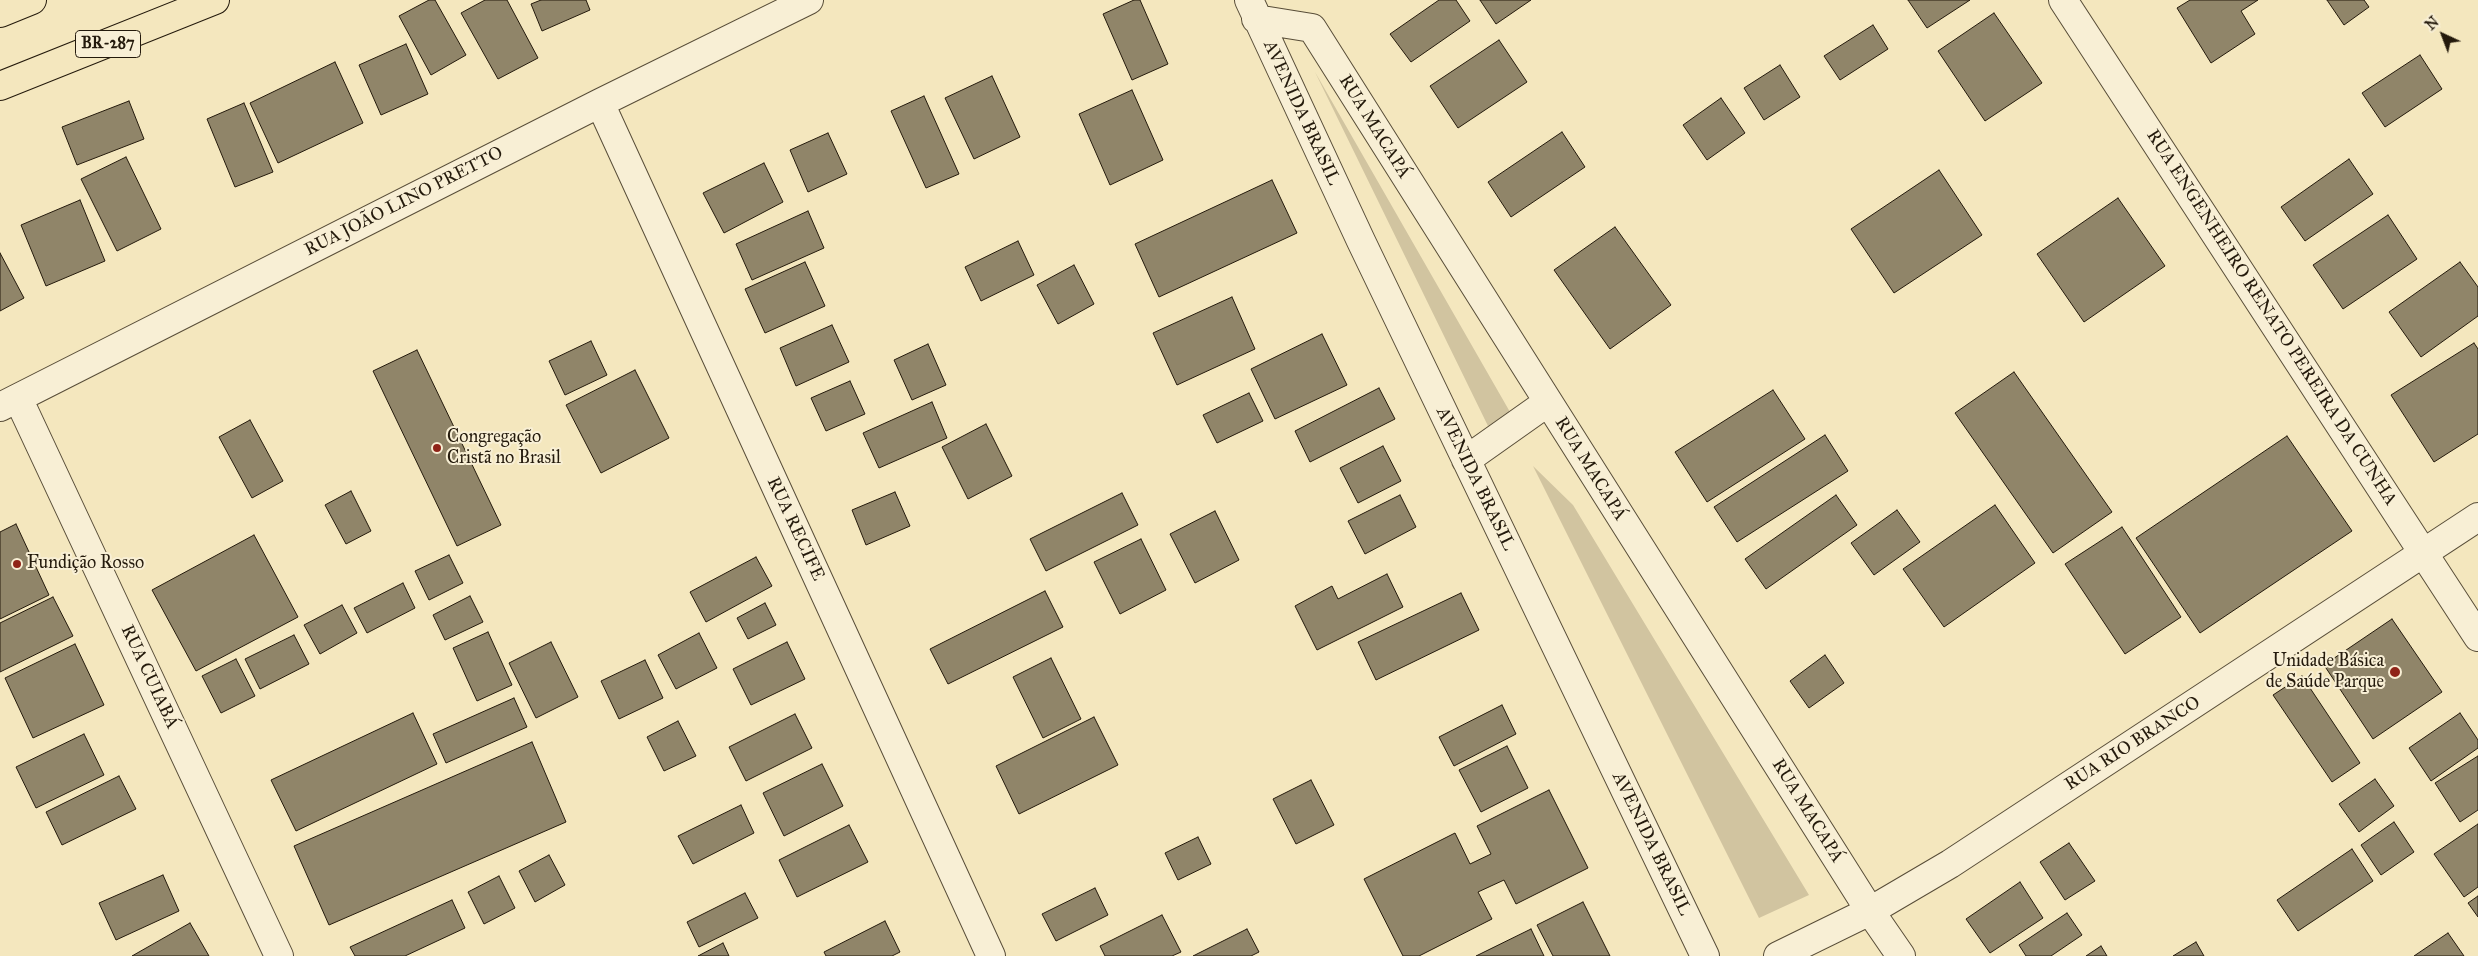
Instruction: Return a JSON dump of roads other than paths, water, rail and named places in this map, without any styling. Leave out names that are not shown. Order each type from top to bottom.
[{"type":"highway","points":[[0,13],[32,0]]},
{"type":"highway","name":"BR-287","points":[[0,86],[215,0]]},
{"type":"street","name":"RUA JOÃO LINO PRETTO","points":[[9,403],[600,103],[809,0]]},
{"type":"street","name":"RUA ENGENHEIRO RENATO PEREIRA DA CUNHA","points":[[2063,0],[2478,637]]},
{"type":"street","name":"RUA MACAPÁ","points":[[1253,9],[1312,28],[1870,911],[1901,956]]},
{"type":"street","name":"AVENIDA BRASIL","points":[[1253,9],[1466,460],[1705,956]]},
{"type":"street","name":"RUA RECIFE","points":[[600,103],[990,956]]},
{"type":"street","points":[[1466,460],[1548,402]]},
{"type":"street","name":"RUA CUIABÁ","points":[[9,403],[279,956]]},
{"type":"street","name":"RUA RIO BRANCO","points":[[1778,956],[1870,911],[1950,864],[2478,517]]},
{"type":"place","name":"Congregação Cristã no Brasil","points":[[437,448]]},
{"type":"place","name":"Fundição Rosso","points":[[17,564]]},
{"type":"place","name":"Unidade Básica de Saúde Parque","points":[[2395,672]]}]
